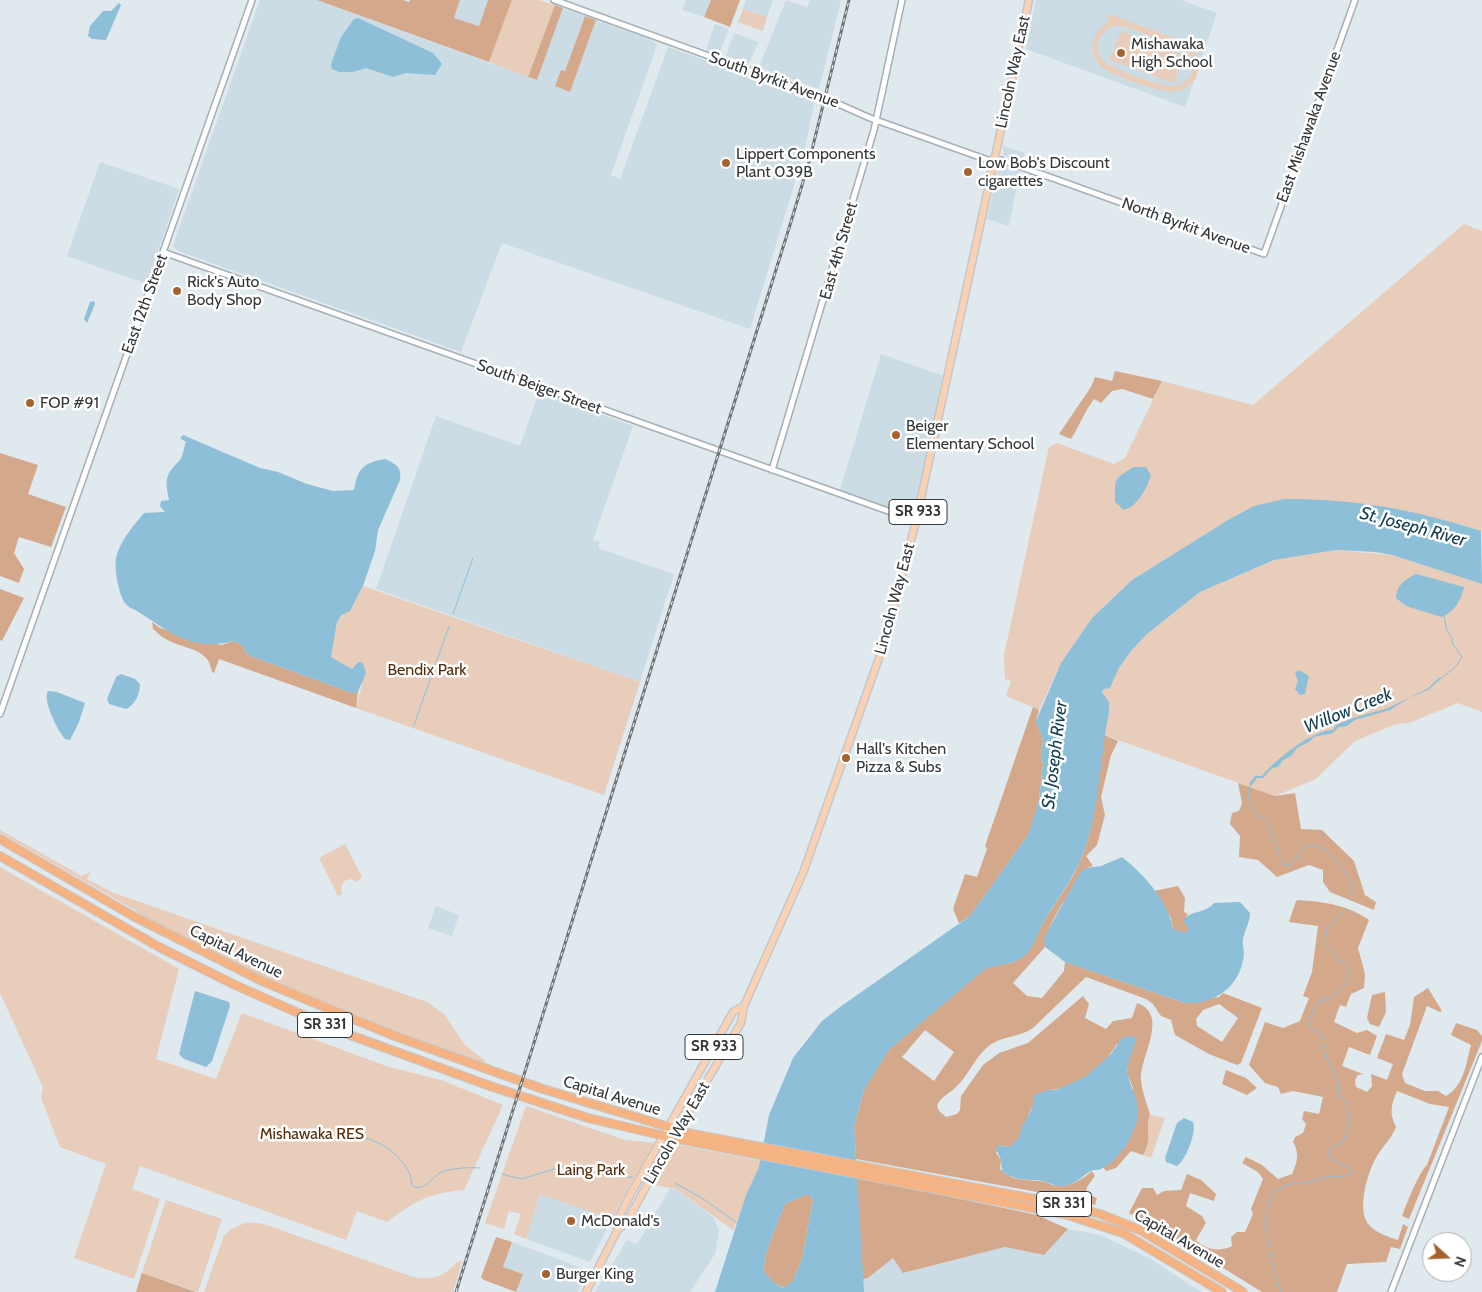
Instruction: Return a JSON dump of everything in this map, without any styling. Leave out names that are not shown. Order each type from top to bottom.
[{"type":"highway","name":"Capital Avenue","points":[[0,839],[133,916],[230,966],[305,1000],[392,1035],[543,1089],[753,1150]]},
{"type":"highway","name":"Capital Avenue","points":[[0,856],[184,960],[339,1031],[548,1106],[669,1137],[1066,1205],[1100,1214],[1154,1237],[1242,1292]]},
{"type":"highway","name":"Capital Avenue","points":[[866,1171],[1042,1208],[1097,1223],[1148,1246],[1222,1292]]},
{"type":"main road","name":"Lincoln Way East","points":[[617,1231],[617,1221],[669,1137],[678,1129],[741,1023],[744,1006],[803,872],[886,641],[916,520],[1029,0]]},
{"type":"main road","name":"Lincoln Way East","points":[[586,1292],[617,1231],[630,1216],[669,1137],[669,1127],[733,1012],[744,1006]]},
{"type":"street","name":"East 12th Street","points":[[0,714],[252,0]]},
{"type":"street","name":"South Byrkit Avenue","points":[[554,0],[827,99],[876,120],[994,160]]},
{"type":"street","name":"East 4th Street","points":[[772,470],[812,342],[876,120],[902,0]]},
{"type":"street","name":"East Mishawaka Avenue","points":[[1264,254],[1355,0]]},
{"type":"street","name":"North Byrkit Avenue","points":[[994,160],[1008,163],[1264,254]]},
{"type":"street","name":"South Beiger Street","points":[[164,252],[916,520]]},
{"type":"street","points":[[1391,1292],[1482,1057]]},
{"type":"shaded area","points":[[260,0],[317,0],[537,80],[563,8],[585,16],[565,71],[561,70],[555,86],[570,92],[596,20],[650,39],[657,45],[611,175],[620,179],[668,47],[815,100],[804,153],[750,329],[502,243],[461,352],[178,251],[173,246]]},
{"type":"shaded area","points":[[317,0],[403,0],[409,2],[410,0],[460,0],[454,18],[479,26],[488,0],[512,0],[489,62]]},
{"type":"shaded area","points":[[460,0],[488,0],[479,26],[454,18]]},
{"type":"shaded area","points":[[686,0],[711,0],[704,17],[682,10]]},
{"type":"shaded area","points":[[711,0],[740,0],[730,27],[704,17]]},
{"type":"shaded area","points":[[746,0],[773,0],[767,17],[743,9]]},
{"type":"shaded area","points":[[786,0],[807,7],[810,0],[841,0],[819,89],[759,67]]},
{"type":"shaded area","name":"Mishawaka High School","points":[[1036,0],[1181,0],[1217,13],[1185,107],[1026,49]]},
{"type":"shaded area","points":[[555,5],[563,8],[537,80],[528,77]]},
{"type":"shaded area","points":[[585,16],[596,20],[570,92],[555,86],[561,70],[565,71]]},
{"type":"shaded area","points":[[715,24],[729,29],[719,54],[706,49]]},
{"type":"shaded area","points":[[734,33],[759,42],[749,63],[726,56]]},
{"type":"shaded area","points":[[1003,146],[1025,153],[1022,162],[1003,155]]},
{"type":"shaded area","points":[[100,162],[179,189],[147,284],[67,256]]},
{"type":"shaded area","points":[[1003,165],[1020,171],[1009,226],[987,219],[999,166]]},
{"type":"shaded area","name":"Beiger Elementary School","points":[[881,354],[947,377],[916,521],[839,493]]},
{"type":"shaded area","points":[[1115,371],[1162,381],[1153,399],[1122,389],[1112,391],[1101,403],[1094,399],[1071,439],[1059,434],[1091,387],[1095,377],[1112,381]]},
{"type":"shaded area","points":[[539,392],[633,426],[593,540],[600,542],[598,548],[674,574],[640,682],[376,589],[436,416],[520,446]]},
{"type":"shaded area","points":[[0,453],[38,465],[28,494],[66,507],[51,547],[19,537],[14,553],[24,569],[19,583],[0,576]]},
{"type":"shaded area","points":[[0,589],[24,598],[2,641],[0,640]]},
{"type":"shaded area","points":[[152,622],[160,628],[221,645],[234,641],[242,645],[248,655],[352,693],[358,692],[356,708],[219,659],[214,673],[210,664],[201,653],[162,637],[153,629]]},
{"type":"shaded area","points":[[1033,707],[1039,710],[1036,721],[1043,740],[1041,757],[1043,764],[1039,800],[1034,819],[1028,835],[970,916],[959,923],[953,909],[965,874],[977,877],[987,849],[985,846]]},
{"type":"shaded area","points":[[1104,735],[1118,741],[1111,755],[1101,797],[1105,815],[1097,845],[1086,856],[1093,866],[1086,868],[1054,918],[1049,929],[1045,947],[1013,983],[1027,996],[1042,998],[1064,971],[1065,962],[1185,1003],[1219,997],[1223,993],[1262,1008],[1241,1063],[1237,1065],[1209,1054],[1175,1035],[1171,1020],[1161,1016],[1153,1004],[1146,999],[1086,977],[1033,1028],[995,1042],[985,1049],[961,1082],[943,1097],[937,1106],[939,1111],[946,1117],[957,1114],[960,1110],[961,1096],[983,1065],[999,1053],[1028,1043],[1083,996],[1089,1004],[1085,1018],[1106,1029],[1113,1021],[1132,1018],[1137,1003],[1147,1009],[1153,1026],[1141,1080],[1150,1115],[1148,1120],[1148,1143],[1143,1155],[1131,1151],[1116,1168],[1106,1171],[1103,1167],[1126,1146],[1133,1088],[1128,1075],[1128,1063],[1136,1037],[1116,1045],[1096,1069],[1076,1082],[1047,1090],[1031,1109],[1020,1137],[1009,1147],[999,1145],[996,1153],[1001,1160],[1000,1169],[1010,1176],[1018,1179],[1042,1181],[1055,1186],[1076,1182],[1092,1171],[1095,1176],[1087,1187],[1086,1193],[1097,1198],[1095,1205],[1059,1196],[856,1159],[854,1126],[864,1090],[889,1050],[984,969],[1016,961],[1031,948],[1042,925],[1073,876],[1081,859],[1094,814]],"holes":[[[1219,1004],[1238,1018],[1222,1042],[1197,1026],[1196,1019],[1203,1010]],[[925,1030],[954,1052],[934,1081],[902,1057]]]},
{"type":"shaded area","points":[[1238,783],[1275,796],[1295,793],[1301,829],[1322,830],[1354,861],[1365,895],[1376,902],[1374,910],[1330,892],[1323,882],[1323,870],[1309,865],[1277,877],[1258,860],[1239,857],[1240,836],[1230,824],[1232,813],[1239,811],[1242,803]]},
{"type":"shaded area","points":[[1178,886],[1185,898],[1184,912],[1188,914],[1184,920],[1189,930],[1185,933],[1173,930],[1171,918],[1154,891]]},
{"type":"shaded area","points":[[1296,901],[1327,903],[1353,911],[1369,920],[1358,948],[1365,974],[1364,988],[1351,994],[1346,1007],[1340,1005],[1334,1022],[1357,1033],[1367,1030],[1377,1036],[1370,1055],[1349,1047],[1342,1066],[1363,1074],[1358,1075],[1355,1080],[1356,1087],[1367,1092],[1372,1086],[1371,1074],[1387,1080],[1393,1064],[1377,1058],[1386,1034],[1404,1040],[1410,1025],[1414,997],[1428,988],[1442,1011],[1440,1012],[1427,1006],[1402,1074],[1405,1083],[1425,1091],[1438,1091],[1446,1096],[1452,1092],[1461,1080],[1471,1045],[1451,1035],[1456,1023],[1477,1030],[1482,1036],[1482,1041],[1409,1219],[1402,1216],[1417,1181],[1427,1165],[1449,1107],[1430,1104],[1397,1091],[1392,1109],[1392,1117],[1396,1127],[1377,1156],[1370,1171],[1363,1202],[1366,1220],[1379,1233],[1398,1240],[1403,1224],[1408,1227],[1400,1249],[1391,1247],[1386,1262],[1347,1264],[1337,1292],[1262,1292],[1170,1235],[1129,1213],[1142,1188],[1153,1188],[1157,1195],[1164,1191],[1181,1190],[1187,1174],[1201,1180],[1216,1194],[1214,1201],[1190,1193],[1186,1206],[1202,1216],[1206,1223],[1196,1240],[1208,1248],[1223,1249],[1232,1246],[1231,1237],[1237,1232],[1245,1232],[1253,1214],[1251,1209],[1263,1179],[1258,1172],[1242,1163],[1246,1157],[1262,1165],[1278,1179],[1292,1174],[1297,1158],[1293,1142],[1295,1137],[1303,1133],[1306,1124],[1302,1119],[1304,1111],[1319,1114],[1323,1097],[1293,1091],[1281,1094],[1278,1087],[1265,1083],[1249,1065],[1265,1022],[1283,1028],[1300,1021],[1309,998],[1303,996],[1312,972],[1318,926],[1289,922]]},
{"type":"shaded area","points":[[436,906],[459,915],[452,936],[428,928]]},
{"type":"shaded area","points":[[1385,992],[1386,1012],[1379,1027],[1370,1024],[1367,1018],[1372,995]]},
{"type":"shaded area","points":[[1226,1070],[1246,1078],[1257,1088],[1247,1095],[1222,1084]]},
{"type":"shaded area","points":[[856,1177],[1037,1215],[1068,1229],[1044,1255],[1005,1247],[903,1273],[893,1258],[868,1278],[863,1279]]},
{"type":"shaded area","points":[[670,1188],[676,1189],[713,1217],[719,1230],[715,1254],[690,1292],[595,1292],[627,1240],[636,1244],[640,1240]]},
{"type":"shaded area","points":[[540,1194],[612,1219],[590,1262],[526,1239]]},
{"type":"shaded area","points":[[805,1195],[810,1195],[813,1201],[802,1259],[793,1281],[784,1288],[773,1282],[763,1270],[767,1250],[785,1204]]},
{"type":"shaded area","points":[[1068,1229],[1100,1235],[1149,1258],[1201,1292],[864,1292],[863,1279],[868,1278],[893,1257],[904,1273],[1005,1247],[1044,1255]]},
{"type":"shaded area","points":[[496,1237],[512,1242],[503,1267],[523,1274],[516,1292],[484,1280],[481,1277]]},
{"type":"shaded area","points":[[512,1242],[585,1269],[587,1271],[578,1292],[516,1292],[523,1274],[503,1267]]},
{"type":"shaded area","points":[[142,1273],[196,1292],[136,1292]]},
{"type":"green space","points":[[512,0],[538,0],[555,5],[528,77],[489,62]]},
{"type":"green space","points":[[743,9],[767,17],[763,31],[738,22]]},
{"type":"green space","points":[[1109,14],[1202,48],[1200,53],[1194,51],[1198,67],[1197,74],[1192,83],[1182,90],[1169,92],[1138,83],[1103,68],[1094,56],[1093,43],[1099,30],[1110,21],[1107,20]],"holes":[[[1115,26],[1126,27],[1183,48],[1190,56],[1193,65],[1192,72],[1187,79],[1181,84],[1169,86],[1127,73],[1104,61],[1098,51],[1099,40],[1102,35],[1105,31]]]},
{"type":"green space","points":[[1121,31],[1184,55],[1174,83],[1110,60]]},
{"type":"green space","points":[[1464,224],[1482,231],[1482,532],[1456,523],[1228,520],[1132,580],[1092,618],[1061,663],[1039,710],[1006,696],[1011,681],[1005,679],[1004,655],[1049,447],[1057,443],[1114,464],[1125,458],[1162,381],[1253,405]]},
{"type":"green space","points":[[1336,550],[1392,555],[1482,584],[1482,712],[1458,703],[1409,723],[1396,724],[1355,741],[1316,779],[1275,796],[1104,735],[1109,713],[1102,693],[1104,689],[1110,688],[1119,668],[1131,651],[1147,634],[1200,592],[1274,560]]},
{"type":"green space","name":"Bendix Park","points":[[363,586],[640,682],[604,795],[356,708],[362,684],[357,663],[352,669],[331,657],[337,622],[356,600]]},
{"type":"green space","points":[[0,830],[82,876],[92,871],[86,879],[114,893],[427,1002],[445,1015],[464,1044],[485,1061],[484,1063],[452,1053],[359,1018],[297,993],[210,952],[157,925],[133,909],[0,833]]},
{"type":"green space","points":[[345,844],[362,877],[357,882],[351,879],[344,881],[341,887],[342,894],[338,896],[319,858]]},
{"type":"green space","name":"Mishawaka RES","points":[[0,867],[179,969],[156,1059],[216,1079],[242,1013],[389,1067],[441,1080],[503,1105],[464,1190],[422,1199],[387,1222],[357,1211],[346,1240],[140,1166],[132,1189],[160,1199],[134,1279],[74,1258],[106,1164],[60,1147],[41,1098],[43,1087],[0,993]]},
{"type":"green space","name":"Laing Park","points":[[526,1106],[625,1140],[685,1146],[762,1161],[733,1230],[676,1189],[633,1181],[612,1219],[540,1194],[526,1239],[514,1234],[521,1214],[509,1211],[504,1229],[485,1223]]},
{"type":"green space","points":[[1150,1115],[1165,1118],[1151,1158],[1143,1155],[1148,1143],[1148,1120]]},
{"type":"green space","points":[[166,1200],[222,1219],[198,1292],[142,1273]]},
{"type":"green space","points":[[247,1222],[264,1224],[413,1277],[432,1278],[443,1274],[458,1261],[462,1262],[453,1292],[204,1292],[224,1236],[230,1230]]},
{"type":"water","points":[[119,3],[121,5],[106,40],[92,39],[88,36],[90,26],[103,11],[111,11]]},
{"type":"water","points":[[358,18],[433,53],[442,64],[435,75],[406,73],[393,77],[366,68],[353,72],[339,72],[332,69],[331,64],[341,37],[354,19]]},
{"type":"water","points":[[94,301],[95,304],[87,323],[84,319],[90,302]]},
{"type":"water","points":[[183,435],[260,468],[278,472],[307,484],[333,491],[354,490],[357,476],[371,462],[385,459],[399,469],[400,480],[378,530],[375,551],[363,586],[350,611],[342,615],[337,622],[331,657],[352,669],[358,662],[363,663],[366,673],[358,692],[352,693],[248,655],[242,645],[234,641],[205,644],[182,638],[129,607],[124,602],[116,576],[118,552],[127,534],[144,513],[165,512],[160,506],[161,501],[169,500],[167,478],[182,455],[186,442],[180,438]]},
{"type":"water","points":[[1134,467],[1146,467],[1151,475],[1138,501],[1124,510],[1115,502],[1115,484],[1122,474]]},
{"type":"water","name":"St. Joseph River","points":[[1284,499],[1360,503],[1407,511],[1481,531],[1482,584],[1392,555],[1336,550],[1274,560],[1200,592],[1147,634],[1131,651],[1119,668],[1110,688],[1104,689],[1102,692],[1109,702],[1109,713],[1092,824],[1077,868],[1042,925],[1031,948],[1016,961],[984,970],[889,1050],[864,1090],[854,1126],[864,1292],[715,1292],[746,1195],[759,1167],[769,1115],[793,1058],[822,1021],[970,916],[1028,835],[1039,800],[1043,764],[1041,757],[1043,740],[1036,721],[1061,663],[1092,618],[1132,580],[1228,520],[1254,506]],"holes":[[[805,1195],[810,1195],[813,1201],[802,1259],[793,1281],[783,1288],[773,1282],[763,1270],[767,1250],[785,1204]]]},
{"type":"water","points":[[1416,574],[1464,587],[1459,601],[1449,613],[1441,617],[1406,606],[1396,598],[1402,583]]},
{"type":"water","points":[[1299,670],[1309,676],[1305,694],[1300,695],[1295,689],[1298,681],[1295,673]]},
{"type":"water","points":[[121,674],[135,679],[140,684],[136,699],[126,709],[109,704],[107,699],[116,677]]},
{"type":"water","points":[[1440,677],[1442,678],[1428,690],[1409,698],[1390,710],[1355,720],[1347,726],[1339,727],[1333,733],[1314,737],[1297,748],[1278,767],[1272,768],[1263,778],[1257,778],[1251,786],[1249,784],[1255,776],[1262,776],[1285,754],[1305,740],[1324,731],[1333,730],[1336,725],[1353,718],[1388,708],[1427,689]]},
{"type":"water","points":[[48,691],[57,692],[85,703],[79,722],[70,740],[65,739],[55,723],[47,701]]},
{"type":"water","points":[[1122,857],[1154,889],[1166,908],[1173,929],[1185,933],[1189,930],[1183,920],[1214,903],[1240,902],[1250,913],[1243,939],[1244,954],[1242,965],[1238,975],[1225,991],[1206,1001],[1185,1003],[1065,962],[1045,947],[1044,940],[1047,932],[1080,873],[1086,868],[1101,866]]},
{"type":"water","points":[[195,991],[229,1002],[230,1006],[212,1061],[206,1067],[184,1059],[179,1054]]},
{"type":"water","points":[[1136,1037],[1128,1065],[1128,1074],[1137,1103],[1138,1114],[1132,1135],[1119,1155],[1100,1169],[1093,1170],[1076,1181],[1063,1186],[1037,1180],[1019,1179],[1002,1171],[1001,1160],[996,1149],[999,1145],[1009,1147],[1020,1137],[1022,1126],[1032,1107],[1033,1096],[1047,1090],[1056,1090],[1085,1077],[1111,1054],[1122,1038]]},
{"type":"water","points":[[1184,1118],[1193,1122],[1194,1126],[1187,1152],[1177,1166],[1166,1162],[1165,1158],[1177,1123]]},
{"type":"waterway","points":[[453,614],[473,558]]},
{"type":"waterway","name":"Willow Creek","points":[[1442,678],[1457,665],[1462,657],[1452,643],[1444,616]]},
{"type":"waterway","points":[[414,725],[449,626]]},
{"type":"waterway","name":"Willow Creek","points":[[1250,785],[1248,795],[1251,805],[1269,826],[1278,855],[1283,864],[1291,865],[1305,847],[1312,845],[1319,847],[1334,858],[1346,874],[1354,888],[1351,898]]},
{"type":"waterway","name":"Willow Creek","points":[[1281,1292],[1273,1266],[1267,1234],[1269,1204],[1275,1193],[1287,1184],[1327,1177],[1346,1176],[1351,1171],[1348,1167],[1327,1156],[1330,1149],[1342,1142],[1349,1129],[1349,1116],[1347,1104],[1339,1094],[1338,1083],[1327,1058],[1322,1035],[1311,1029],[1308,1023],[1318,1002],[1335,995],[1343,987],[1350,970],[1325,944],[1327,929],[1345,910]]},
{"type":"waterway","points":[[340,1137],[345,1133],[382,1145],[403,1163],[409,1172],[414,1187],[423,1187],[444,1171],[460,1168],[480,1168]]},
{"type":"waterway","points":[[502,1174],[521,1179],[561,1167],[576,1167],[611,1177],[632,1177]]},
{"type":"waterway","points":[[675,1183],[705,1200],[737,1223]]},
{"type":"railway","points":[[456,1292],[790,225],[809,162],[849,0]]},
{"type":"place","name":"Mishawaka High School","points":[[1121,53]]},
{"type":"place","name":"Lippert Components Plant 039B","points":[[726,163]]},
{"type":"place","name":"Low Bob's Discount cigarettes","points":[[968,172]]},
{"type":"place","name":"Rick's Auto Body Shop","points":[[177,291]]},
{"type":"place","name":"FOP #91","points":[[30,403]]},
{"type":"place","name":"Beiger Elementary School","points":[[896,435]]},
{"type":"place","name":"Hall's Kitchen Pizza & Subs","points":[[846,758]]},
{"type":"place","name":"McDonald's","points":[[571,1221]]},
{"type":"place","name":"Burger King","points":[[546,1274]]}]
